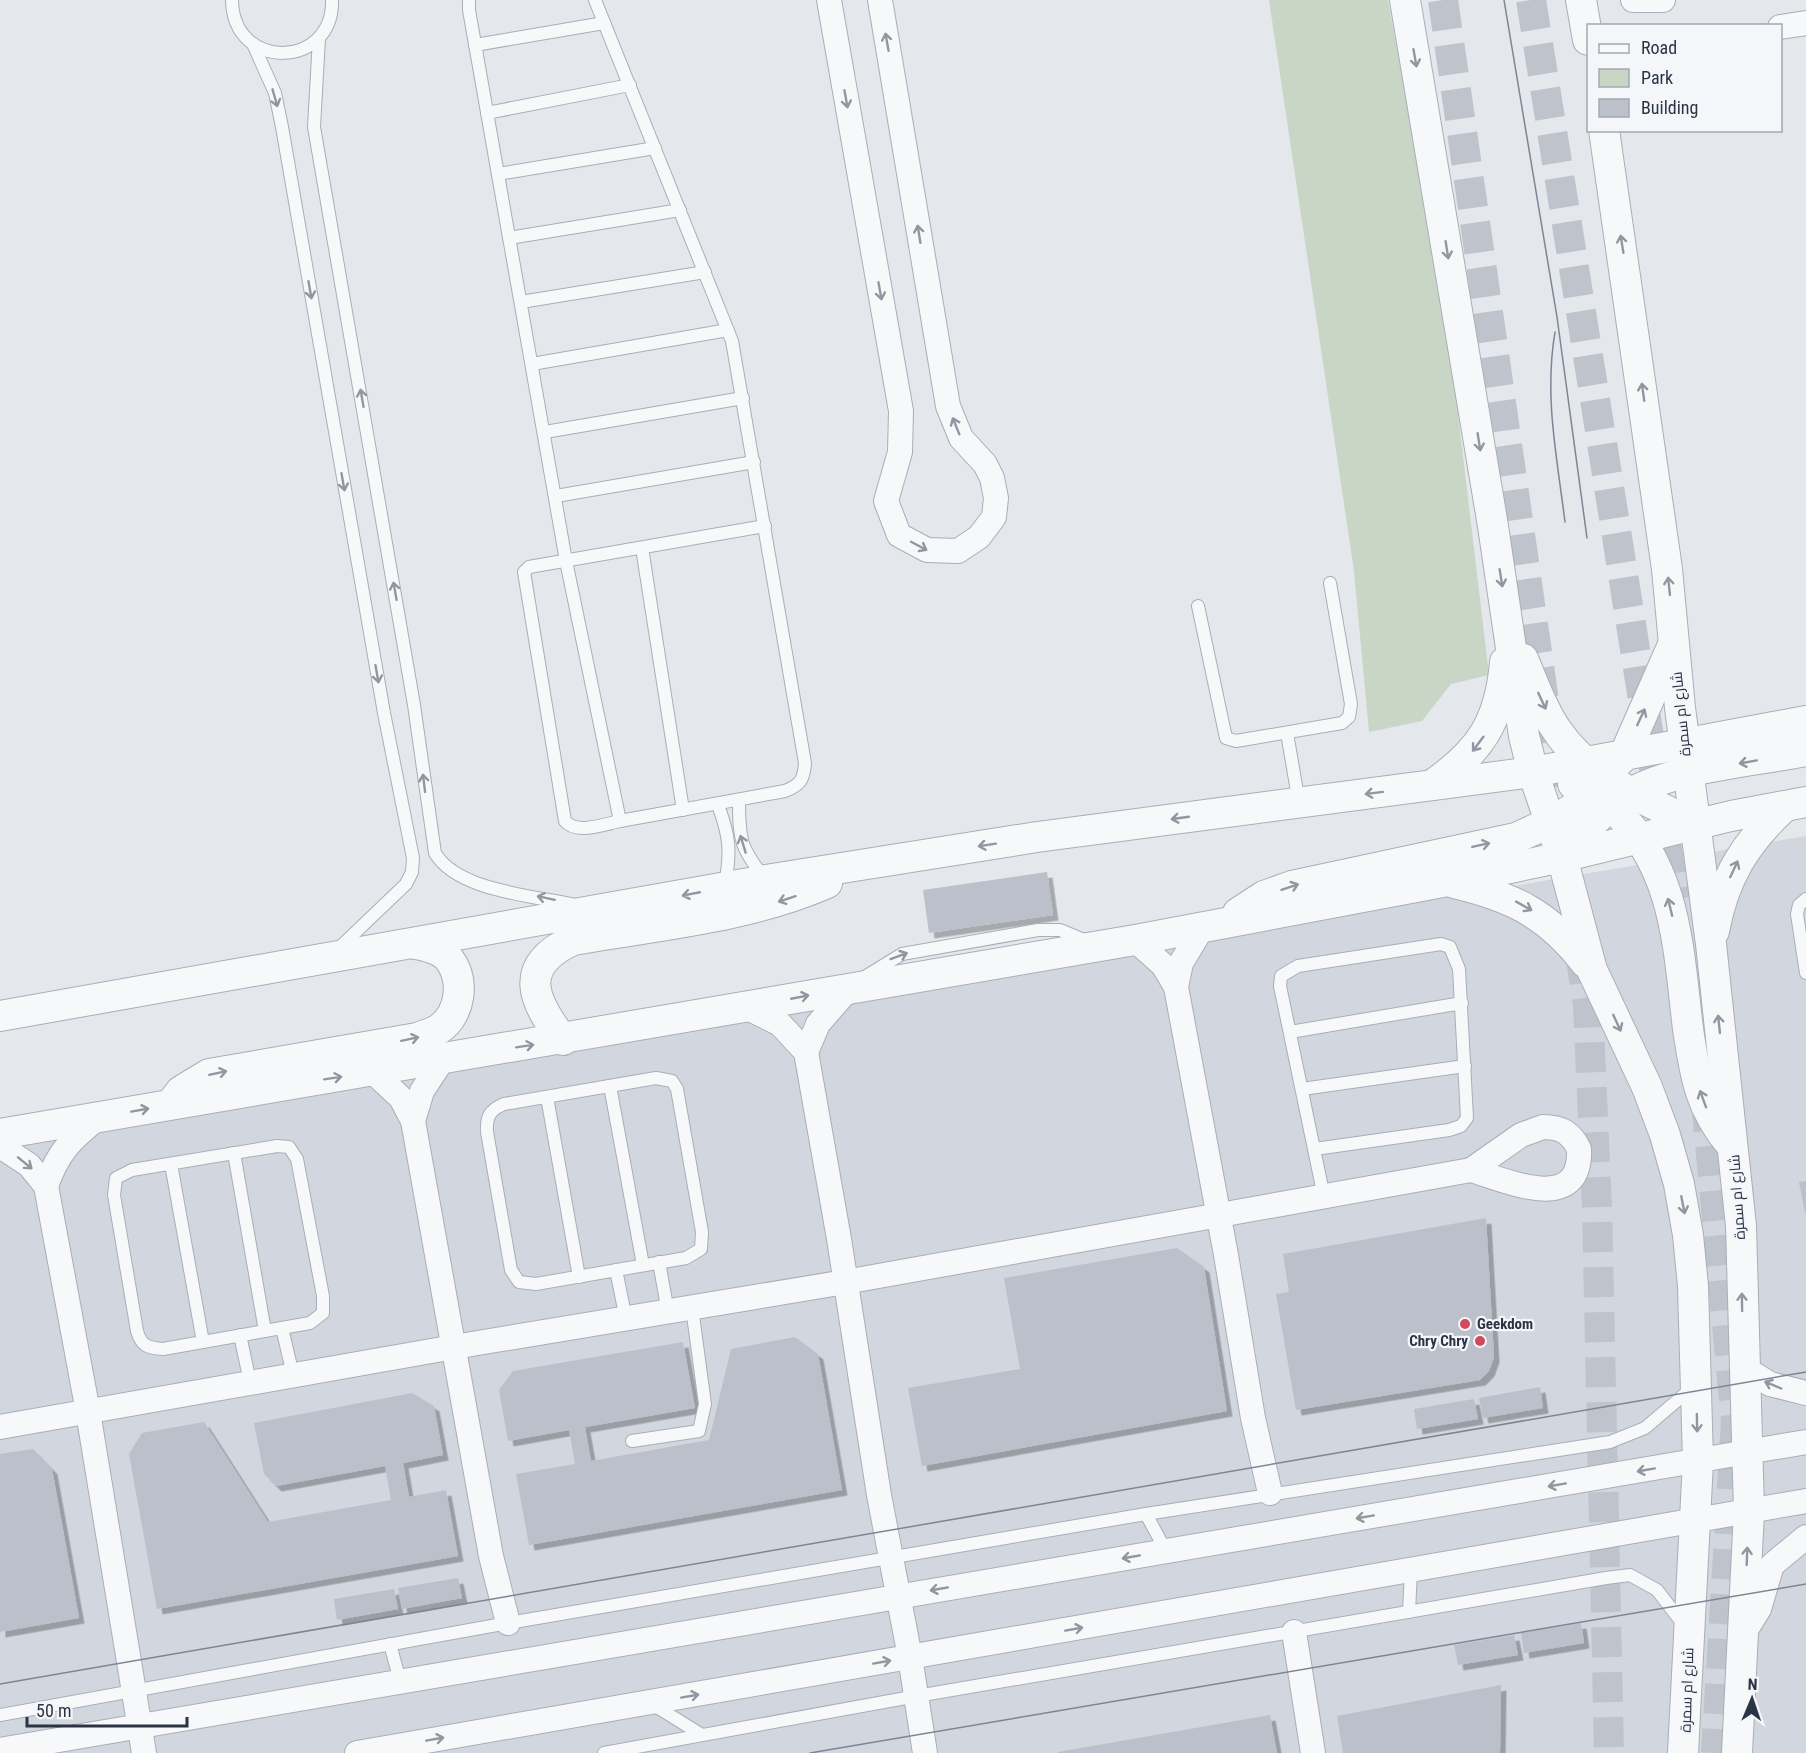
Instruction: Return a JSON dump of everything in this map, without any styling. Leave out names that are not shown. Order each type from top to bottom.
[{"type":"street","points":[[829,0],[901,411],[900,452],[886,501],[899,535],[927,550],[958,551],[980,537],[994,517],[996,498],[992,478],[985,464],[961,438],[948,406],[880,0]]},
{"type":"street","points":[[1405,0],[1509,629],[1503,683],[1489,726],[1479,745],[1457,768],[1431,785]]},
{"type":"street","points":[[1581,0],[1587,34]]},
{"type":"street","points":[[1633,0],[1663,0]]},
{"type":"street","points":[[1782,27],[1806,22]]},
{"type":"street","name":"شارع ام سمرة","points":[[1604,132],[1658,501],[1686,758],[1711,944],[1741,1226],[1745,1453],[1749,1511],[1737,1753]]},
{"type":"street","points":[[1509,629],[1556,729],[1607,781],[1658,868],[1671,908],[1693,1065],[1701,1098],[1714,1125],[1734,1148]]},
{"type":"street","name":"شارع ام سمرة","points":[[1509,629],[1524,736],[1539,770],[1592,970],[1647,1087],[1679,1184],[1688,1235],[1693,1286],[1698,1461],[1697,1520],[1683,1753]]},
{"type":"street","points":[[1562,857],[1607,781],[1674,644]]},
{"type":"street","points":[[1176,987],[1181,963],[1211,926],[1264,896],[1292,886],[1516,838],[1551,822],[1572,809],[1607,781],[1806,721]]},
{"type":"street","points":[[1686,758],[1806,752]]},
{"type":"street","points":[[0,1016],[603,911],[766,880],[1037,837],[1539,770],[1607,781],[1694,824]]},
{"type":"street","points":[[0,1134],[563,1040],[850,987],[1098,947],[1448,881],[1562,857],[1694,824],[1795,804]]},
{"type":"street","points":[[1711,944],[1719,904],[1736,863],[1756,833],[1795,804]]},
{"type":"street","points":[[563,1040],[541,1010],[535,993],[536,976],[544,960],[557,947],[573,940],[772,903],[812,890],[859,866]]},
{"type":"street","points":[[1448,881],[1482,890],[1525,906],[1544,918],[1571,943],[1592,970]]},
{"type":"street","points":[[1135,940],[1163,965],[1176,987],[1253,1418],[1270,1493]]},
{"type":"street","points":[[171,1104],[181,1091],[209,1074],[417,1038],[439,1029],[458,1005],[459,990],[456,973],[448,957],[433,948],[415,944]]},
{"type":"street","points":[[850,987],[818,1024],[806,1053],[896,1596],[910,1657],[925,1753]]},
{"type":"street","points":[[746,1007],[780,1024],[806,1053]]},
{"type":"street","points":[[413,1121],[422,1091],[443,1059]]},
{"type":"street","points":[[372,1071],[401,1098],[413,1121],[491,1556],[508,1623]]},
{"type":"street","points":[[46,1186],[62,1151],[71,1139],[99,1117]]},
{"type":"street","points":[[0,1146],[29,1165],[46,1186],[88,1412],[144,1753]]},
{"type":"street","points":[[0,1427],[250,1382],[845,1282],[1471,1170]]},
{"type":"street","points":[[1744,1368],[1770,1384],[1806,1393]]},
{"type":"street","points":[[0,1750],[1806,1442]]},
{"type":"street","points":[[357,1753],[1806,1501]]},
{"type":"street","points":[[1744,1633],[1759,1609],[1772,1565],[1806,1537]]},
{"type":"street","points":[[1294,1632],[1313,1753]]},
{"type":"lane","points":[[232,0],[236,24],[253,44],[274,93],[282,127],[384,713],[413,858],[412,872],[399,893],[327,959]]},
{"type":"lane","points":[[253,44],[263,50],[287,54],[310,46],[319,38],[331,15],[332,0]]},
{"type":"lane","points":[[469,0],[475,45],[567,561],[620,821]]},
{"type":"lane","points":[[595,0],[728,330],[736,356],[765,526],[805,763],[804,776],[798,786],[785,791],[718,805],[577,828],[569,826],[565,821],[523,576],[529,567],[765,526]]},
{"type":"lane","points":[[475,45],[604,23]]},
{"type":"lane","points":[[319,38],[314,127],[414,705],[435,853],[441,864],[454,874],[477,884],[603,911]]},
{"type":"lane","points":[[487,113],[630,85]]},
{"type":"lane","points":[[498,174],[655,148]]},
{"type":"lane","points":[[509,238],[680,210]]},
{"type":"lane","points":[[521,302],[705,272]]},
{"type":"lane","points":[[532,364],[728,330]]},
{"type":"lane","points":[[545,432],[743,398]]},
{"type":"lane","points":[[556,496],[754,462]]},
{"type":"lane","points":[[642,548],[683,810]]},
{"type":"lane","points":[[1198,606],[1226,738],[1236,741],[1287,733],[1342,723],[1349,717],[1351,704],[1330,583]]},
{"type":"lane","points":[[1287,733],[1299,803]]},
{"type":"lane","points":[[739,801],[740,836],[744,850],[766,880]]},
{"type":"lane","points":[[718,805],[729,838],[730,851],[724,888]]},
{"type":"lane","points":[[1806,899],[1799,905],[1797,914],[1806,973]]},
{"type":"lane","points":[[1315,1149],[1461,1126],[1467,1118],[1460,969],[1450,947],[1441,944],[1298,966],[1281,976],[1280,986],[1324,1197]]},
{"type":"lane","points":[[1290,1032],[1461,1003]]},
{"type":"lane","points":[[1302,1089],[1466,1066]]},
{"type":"lane","points":[[663,1078],[672,1081],[677,1089],[702,1242],[701,1249],[695,1254],[579,1277],[536,1284],[519,1282],[513,1277],[486,1122],[493,1109],[504,1104],[610,1086],[663,1078]]},
{"type":"lane","points":[[610,1086],[643,1265]]},
{"type":"lane","points":[[548,1097],[579,1277]]},
{"type":"lane","points":[[283,1146],[289,1147],[297,1159],[323,1296],[323,1313],[310,1323],[203,1342],[152,1348],[140,1341],[137,1331],[114,1185],[121,1174],[132,1170],[234,1153],[283,1146]]},
{"type":"lane","points":[[234,1153],[265,1331]]},
{"type":"lane","points":[[171,1164],[203,1342]]},
{"type":"lane","points":[[659,1262],[668,1312]]},
{"type":"lane","points":[[616,1270],[626,1319]]},
{"type":"lane","points":[[632,1441],[699,1431],[705,1404],[692,1308]]},
{"type":"lane","points":[[282,1328],[293,1375]]},
{"type":"lane","points":[[240,1335],[250,1382]]},
{"type":"lane","points":[[0,1715],[508,1623],[1146,1514],[1610,1442],[1645,1428],[1696,1384]]},
{"type":"lane","points":[[1146,1514],[1167,1551]]},
{"type":"lane","points":[[1409,1612],[1411,1570]]},
{"type":"lane","points":[[604,1753],[917,1696],[1630,1575],[1657,1590],[1689,1632]]},
{"type":"lane","points":[[390,1644],[400,1681]]},
{"type":"lane","points":[[651,1703],[702,1735]]},
{"type":"shaded area","points":[[1806,836],[1806,1753],[0,1753],[0,1145]]},
{"type":"green space","points":[[1269,0],[1388,0],[1448,330],[1489,675],[1451,684],[1422,721],[1369,732],[1354,571]]},
{"type":"building","points":[[1047,872],[1053,915],[929,933],[923,890]]},
{"type":"building","points":[[1806,1181],[1806,1213],[1805,1213],[1799,1182]]},
{"type":"building","points":[[1486,1218],[1494,1357],[1489,1371],[1480,1380],[1296,1410],[1276,1294],[1289,1292],[1283,1254]]},
{"type":"building","points":[[1177,1248],[1204,1267],[1227,1411],[922,1466],[908,1388],[1020,1369],[1004,1278]]},
{"type":"building","points":[[795,1337],[818,1354],[842,1490],[529,1545],[516,1474],[575,1464],[569,1430],[508,1441],[499,1390],[513,1371],[683,1342],[695,1408],[585,1427],[591,1461],[709,1440],[731,1349]]},
{"type":"building","points":[[1540,1387],[1543,1408],[1483,1418],[1479,1398]]},
{"type":"building","points":[[412,1393],[434,1406],[443,1455],[403,1463],[409,1497],[446,1490],[458,1556],[157,1609],[129,1454],[142,1433],[204,1422],[268,1522],[391,1500],[385,1466],[276,1486],[264,1474],[254,1423]]},
{"type":"building","points":[[1474,1399],[1478,1419],[1417,1429],[1414,1409]]},
{"type":"building","points":[[33,1449],[52,1469],[79,1618],[0,1632],[0,1454]]},
{"type":"building","points":[[458,1578],[462,1598],[402,1609],[398,1588]]},
{"type":"building","points":[[394,1589],[398,1609],[337,1620],[334,1599]]},
{"type":"building","points":[[1581,1623],[1584,1643],[1524,1653],[1521,1633]]},
{"type":"building","points":[[1514,1635],[1518,1655],[1458,1665],[1454,1645]]},
{"type":"building","points":[[1501,1685],[1500,1753],[1343,1753],[1337,1716]]},
{"type":"building","points":[[1270,1715],[1277,1753],[1058,1753],[1058,1752]]},
{"type":"tunnel","points":[[1443,0],[1564,840]]},
{"type":"tunnel","points":[[1531,0],[1675,899]]},
{"type":"tunnel","points":[[1580,953],[1588,1006],[1597,1207],[1609,1753]]},
{"type":"tunnel","points":[[1706,1101],[1736,1421],[1716,1753]]},
{"type":"tram line","points":[[1504,0],[1557,317],[1587,538]]},
{"type":"tram line","points":[[1555,332],[1551,404],[1565,522]]},
{"type":"tram line","points":[[0,1684],[1806,1372]]},
{"type":"tram line","points":[[810,1753],[1806,1584]]},
{"type":"place","name":"Geekdom","points":[[1465,1324]]},
{"type":"place","name":"Chry Chry","points":[[1480,1341]]}]
